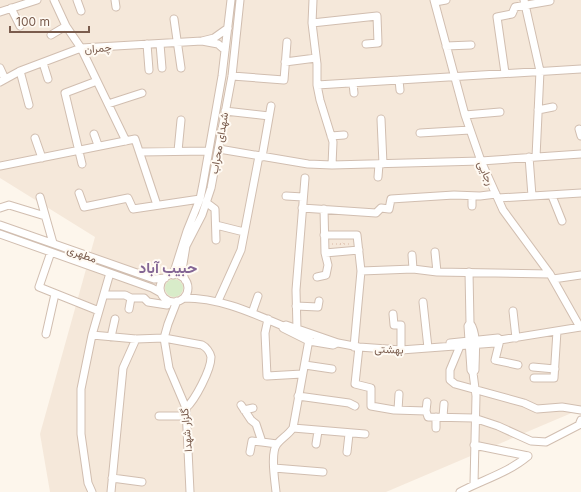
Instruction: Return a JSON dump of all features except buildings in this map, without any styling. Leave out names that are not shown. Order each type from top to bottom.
[{"type":"street","points":[[0,12],[37,0]]},
{"type":"street","points":[[54,0],[66,26],[80,48],[97,81],[126,141]]},
{"type":"street","points":[[77,0],[82,11]]},
{"type":"street","name":"شهدای محراب","points":[[203,201],[208,151],[225,50],[231,0]]},
{"type":"street","name":"شهدای محراب","points":[[185,280],[182,270],[186,246],[199,213],[219,149],[230,91],[240,0]]},
{"type":"street","points":[[313,0],[312,23],[317,85],[320,100],[334,142],[332,165]]},
{"type":"street","points":[[434,1],[446,0]]},
{"type":"street","name":"رجایی","points":[[434,1],[465,115],[481,161],[503,210],[552,277],[581,327]]},
{"type":"street","points":[[505,73],[498,17],[512,14],[515,7],[524,3],[550,1]]},
{"type":"street","points":[[524,3],[540,71],[538,110],[532,157],[532,196]]},
{"type":"street","points":[[11,8],[20,26]]},
{"type":"street","points":[[312,23],[377,16],[378,43],[366,44]]},
{"type":"street","points":[[174,19],[181,68]]},
{"type":"street","points":[[51,35],[66,26]]},
{"type":"street","points":[[202,41],[214,38],[228,28]]},
{"type":"street","points":[[202,41],[218,44],[225,50]]},
{"type":"street","name":"چمران","points":[[2,81],[20,71],[80,48],[202,41]]},
{"type":"street","points":[[232,76],[284,80],[287,42]]},
{"type":"street","points":[[147,44],[149,70]]},
{"type":"street","points":[[160,44],[162,68]]},
{"type":"street","points":[[446,46],[471,45]]},
{"type":"street","points":[[285,62],[316,58]]},
{"type":"street","points":[[42,63],[48,79]]},
{"type":"street","points":[[0,68],[2,81]]},
{"type":"street","points":[[317,85],[581,69]]},
{"type":"street","points":[[20,71],[29,105]]},
{"type":"street","points":[[400,80],[400,90]]},
{"type":"street","points":[[82,164],[65,93],[97,81]]},
{"type":"street","points":[[353,83],[354,93]]},
{"type":"street","points":[[219,88],[230,91]]},
{"type":"street","points":[[108,104],[142,93]]},
{"type":"street","points":[[218,301],[241,250],[271,106]]},
{"type":"street","points":[[538,110],[554,108]]},
{"type":"street","points":[[225,111],[270,116]]},
{"type":"street","points":[[465,115],[500,112]]},
{"type":"street","points":[[378,177],[381,164],[381,119]]},
{"type":"street","points":[[178,151],[181,120]]},
{"type":"street","points":[[579,128],[581,136]]},
{"type":"street","points":[[420,133],[470,130]]},
{"type":"street","points":[[94,134],[98,145]]},
{"type":"street","points":[[331,136],[344,135]]},
{"type":"street","points":[[35,138],[42,158]]},
{"type":"street","points":[[0,166],[98,145],[135,139],[157,205]]},
{"type":"street","points":[[219,149],[308,164],[332,165],[481,161],[581,154]]},
{"type":"street","points":[[140,152],[208,151]]},
{"type":"street","points":[[297,329],[296,306],[305,178]]},
{"type":"street","points":[[302,208],[376,213],[381,208],[389,209],[391,199],[454,195],[552,196],[581,192]]},
{"type":"street","points":[[80,193],[84,207],[128,198],[133,209],[157,205],[203,201],[215,209],[216,240]]},
{"type":"street","points":[[286,196],[303,197]]},
{"type":"street","points":[[472,196],[472,206]]},
{"type":"street","points":[[552,196],[562,221]]},
{"type":"street","points":[[40,197],[52,243]]},
{"type":"street","points":[[0,208],[9,205],[45,216]]},
{"type":"street","points":[[317,277],[326,275],[328,265],[324,249],[324,209]]},
{"type":"street","name":"شهدای محراب","points":[[173,275],[187,231],[199,213]]},
{"type":"street","name":"مطهری","points":[[0,225],[154,279],[165,278]]},
{"type":"street","points":[[216,225],[244,232]]},
{"type":"street","name":"مطهری","points":[[0,234],[143,285],[161,293]]},
{"type":"street","points":[[324,235],[357,235],[361,271],[356,384],[371,388],[371,406],[398,410],[426,411]]},
{"type":"street","points":[[324,249],[359,246]]},
{"type":"street","points":[[51,252],[39,288],[100,311]]},
{"type":"street","points":[[435,252],[437,272]]},
{"type":"street","points":[[412,255],[413,269]]},
{"type":"street","points":[[361,271],[413,269],[437,272],[469,272],[552,277],[581,275]]},
{"type":"street","points":[[469,272],[468,308],[470,323],[468,326],[472,343],[471,370],[474,373],[475,389],[474,484]]},
{"type":"street","points":[[92,492],[88,483],[81,434],[81,389],[92,335],[110,273]]},
{"type":"street","points":[[168,324],[166,302],[161,293],[160,285],[165,278],[177,275],[185,280],[188,290],[204,298]]},
{"type":"street","points":[[143,285],[148,281],[145,276]]},
{"type":"street","points":[[168,324],[180,300],[188,290]]},
{"type":"street","points":[[46,334],[55,294]]},
{"type":"street","points":[[104,295],[125,295],[131,298],[144,298],[148,302],[166,302],[204,298]]},
{"type":"street","points":[[252,313],[258,296]]},
{"type":"street","points":[[129,309],[131,298]]},
{"type":"street","name":"بهشتی","points":[[204,298],[218,301],[283,326],[286,325],[297,329],[309,337]]},
{"type":"street","points":[[296,306],[318,307],[319,301]]},
{"type":"street","points":[[423,302],[428,348]]},
{"type":"street","points":[[513,311],[516,338]]},
{"type":"street","points":[[393,314],[394,325],[401,325],[401,350]]},
{"type":"street","points":[[111,337],[115,319]]},
{"type":"street","points":[[268,319],[265,333],[267,376],[302,374]]},
{"type":"street","name":"گلزار شهدا","points":[[168,324],[164,338],[169,368],[186,408],[190,492]]},
{"type":"street","name":"بهشتی","points":[[283,326],[283,329],[309,337],[334,340],[338,343],[357,347],[401,350],[440,346]]},
{"type":"street","points":[[440,346],[444,343],[495,343],[500,340],[581,327]]},
{"type":"street","points":[[534,378],[554,378],[557,331]]},
{"type":"street","points":[[92,335],[136,339],[164,338],[202,344],[207,347],[211,357],[205,378],[191,404],[186,408]]},
{"type":"street","points":[[276,492],[273,451],[277,444],[289,434],[293,428],[309,337]]},
{"type":"street","points":[[111,492],[123,368],[136,339]]},
{"type":"street","points":[[500,340],[495,360],[518,365]]},
{"type":"street","points":[[440,346],[443,348],[472,343]]},
{"type":"street","points":[[460,346],[450,370],[450,380],[455,384],[475,389],[490,395],[524,403],[537,409],[562,407],[581,410]]},
{"type":"street","points":[[305,365],[332,369]]},
{"type":"street","points":[[533,367],[554,369]]},
{"type":"street","points":[[398,410],[399,394]]},
{"type":"street","points":[[298,396],[350,402],[355,406]]},
{"type":"street","points":[[427,402],[426,411],[428,417],[474,418],[498,426],[531,441],[546,442],[579,425],[581,420]]},
{"type":"street","points":[[436,428],[444,404]]},
{"type":"street","points":[[253,408],[243,407],[251,420],[256,424],[262,442]]},
{"type":"street","points":[[159,416],[186,416]]},
{"type":"street","points":[[293,428],[318,432],[364,434]]},
{"type":"street","points":[[316,444],[318,432]]},
{"type":"street","points":[[347,452],[349,434]]},
{"type":"street","points":[[250,452],[252,441],[277,444]]},
{"type":"street","points":[[460,492],[474,484],[498,475],[520,463],[528,456],[474,445]]},
{"type":"street","points":[[274,468],[323,472]]},
{"type":"street","points":[[112,478],[142,482]]},
{"type":"path","points":[[324,249],[340,244],[342,246],[344,244],[359,246]]},
{"type":"shaded area","points":[[0,0],[581,0],[581,409],[386,492],[50,492],[40,434],[95,237],[0,178]]},
{"type":"green space","points":[[174,279],[180,282],[183,288],[180,294],[174,297],[168,294],[165,288],[168,282]]},
{"type":"district","name":"حبیب آباد","points":[[168,268]]}]
